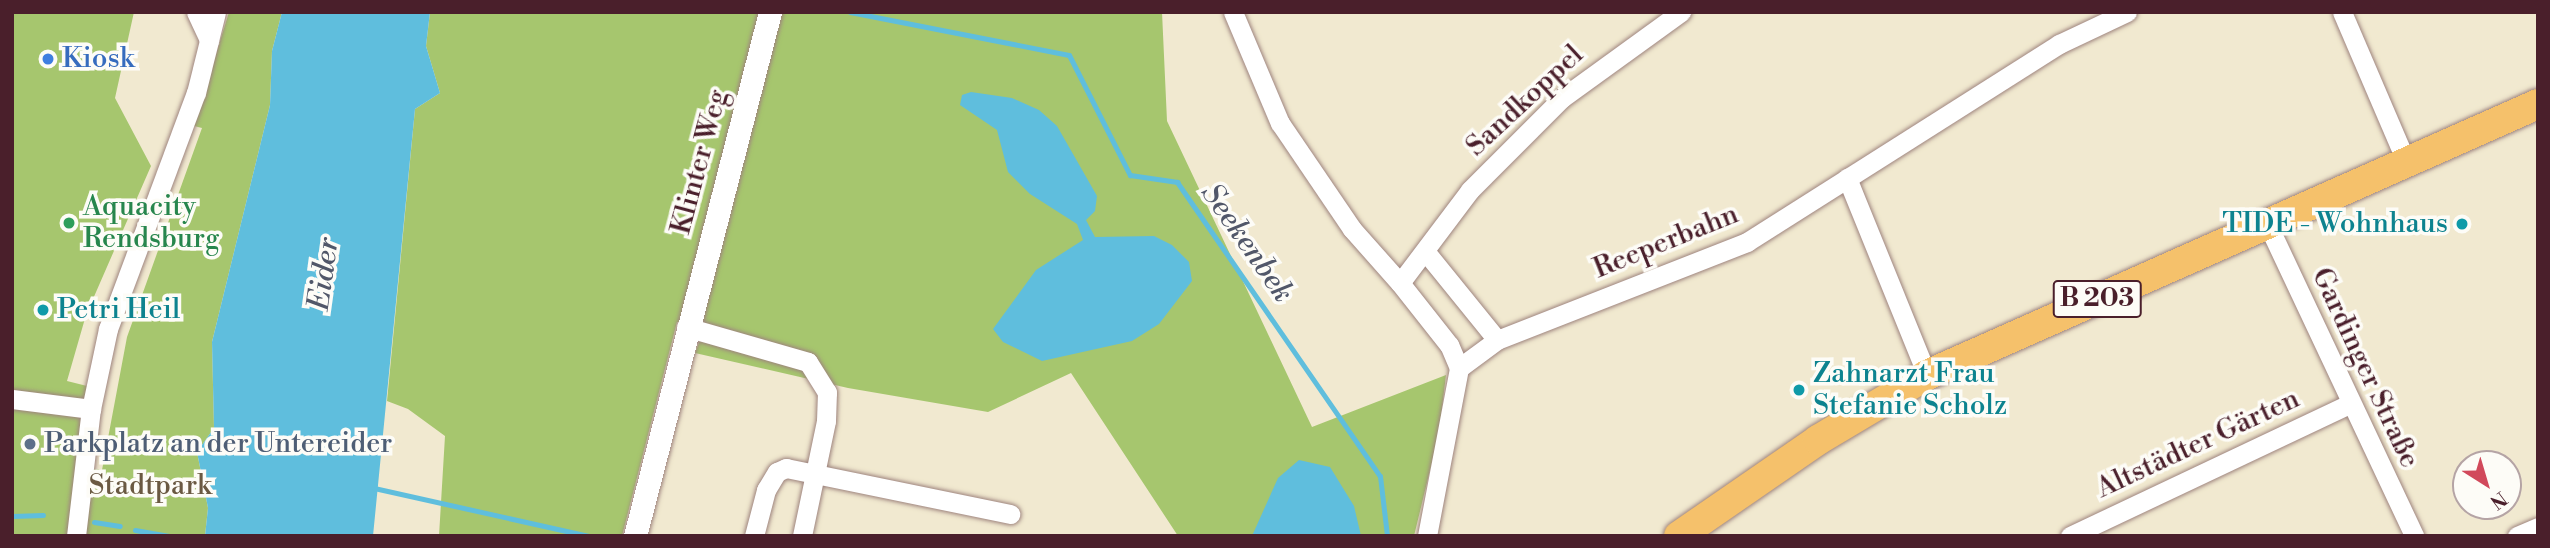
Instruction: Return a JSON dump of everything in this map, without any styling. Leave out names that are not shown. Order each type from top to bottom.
[{"type":"main road","name":"B 203","points":[[1679,536],[1818,440],[1927,375],[2538,104]]},
{"type":"street","points":[[196,12],[209,40]]},
{"type":"street","points":[[76,536],[90,409],[108,329],[159,199],[216,12]]},
{"type":"street","name":"Klinter Weg","points":[[635,536],[686,327],[770,12]]},
{"type":"street","points":[[1233,12],[1286,134],[1352,229],[1400,283],[1449,345],[1459,368],[1427,536]]},
{"type":"street","name":"Sandkoppel","points":[[1400,283],[1470,190],[1562,98],[1681,12]]},
{"type":"street","name":"Reeperbahn","points":[[1459,368],[1497,340],[1747,242],[2059,44],[2127,12]]},
{"type":"street","points":[[2342,12],[2406,161]]},
{"type":"street","points":[[1847,178],[1927,375]]},
{"type":"street","name":"Gardinger Straße","points":[[2267,223],[2349,404],[2414,536]]},
{"type":"street","points":[[1425,251],[1497,340]]},
{"type":"street","points":[[686,327],[808,362],[827,392],[817,474],[802,536]]},
{"type":"street","points":[[12,399],[90,409]]},
{"type":"street","name":"Altstädter Gärten","points":[[2070,536],[2349,404]]},
{"type":"street","points":[[754,536],[766,490],[777,472],[786,468],[1010,514]]},
{"type":"street","points":[[2517,536],[2538,527]]},
{"type":"green space","name":"Stadtpark","points":[[12,12],[134,12],[115,98],[151,166],[86,315],[67,381],[87,386],[77,467],[102,470],[127,337],[202,128],[194,126],[229,12],[282,12],[272,51],[270,105],[212,342],[214,428],[197,452],[208,508],[205,536],[12,536]]},
{"type":"green space","points":[[430,12],[1162,12],[1167,121],[1312,427],[1446,375],[1439,433],[1414,536],[1178,536],[1071,373],[988,412],[848,388],[695,353],[706,325],[677,322],[622,536],[439,536],[445,436],[408,409],[387,401],[415,109],[440,93],[426,46]]},
{"type":"water","name":"Eider","points":[[282,12],[430,12],[426,46],[440,93],[415,109],[373,536],[205,536],[208,508],[197,452],[214,428],[212,342],[270,105],[272,51]]},
{"type":"water","points":[[971,92],[1012,98],[1039,110],[1057,126],[1097,196],[1095,211],[1086,220],[1095,237],[1154,236],[1172,245],[1189,262],[1192,281],[1159,324],[1132,341],[1042,361],[1003,342],[993,329],[1036,270],[1083,240],[1077,224],[1030,194],[1008,172],[997,130],[960,105],[962,95]]},
{"type":"water","points":[[1299,460],[1330,467],[1354,506],[1361,536],[1252,536],[1278,478]]},
{"type":"waterway","name":"Seekenbek","points":[[850,12],[1069,55],[1130,175],[1177,182],[1380,476],[1387,536]]},
{"type":"waterway","points":[[374,488],[589,536]]},
{"type":"waterway","points":[[12,516],[43,515]]},
{"type":"waterway","points":[[94,522],[120,526]]},
{"type":"waterway","points":[[135,530],[170,536]]},
{"type":"place","name":"Kiosk","points":[[48,59]]},
{"type":"place","name":"Aquacity Rendsburg","points":[[69,223]]},
{"type":"place","name":"TIDE - Wohnhaus","points":[[2462,224]]},
{"type":"place","name":"Petri Heil","points":[[43,310]]},
{"type":"place","name":"Zahnarzt Frau Stefanie Scholz","points":[[1799,390]]},
{"type":"place","name":"Parkplatz an der Untereider","points":[[30,444]]}]
